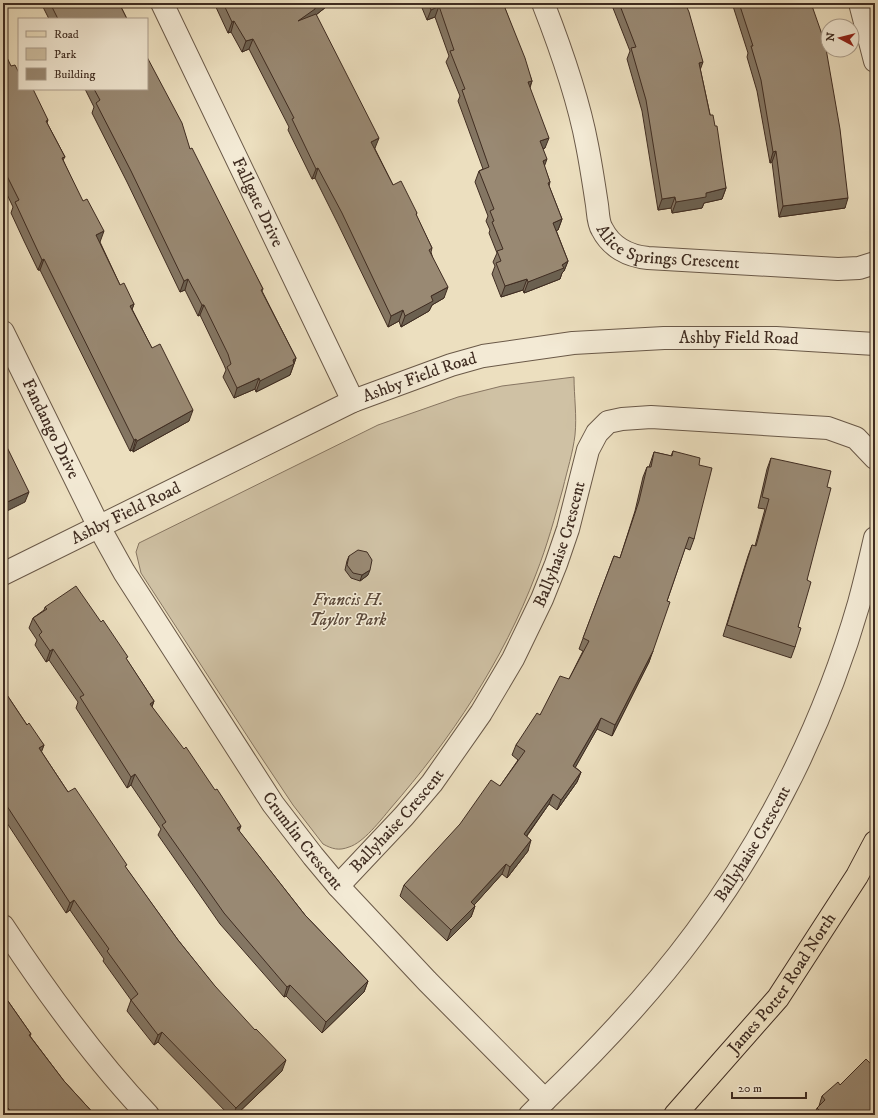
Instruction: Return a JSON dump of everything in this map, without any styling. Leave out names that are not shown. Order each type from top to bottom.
[{"type":"main road","name":"James Potter Road North","points":[[675,1115],[778,998],[857,876],[875,842]]},
{"type":"street","name":"Fallgate Drive","points":[[162,3],[353,401]]},
{"type":"street","name":"Alice Springs Crescent","points":[[543,3],[563,58],[577,103],[587,145],[601,228],[612,244],[624,251],[648,258],[838,269],[859,268],[875,263]]},
{"type":"street","points":[[860,3],[875,61]]},
{"type":"street","name":"Fandango Drive","points":[[3,332],[99,527]]},
{"type":"street","name":"Ashby Field Road","points":[[3,574],[353,401],[451,365],[482,356],[601,340],[712,338],[804,340],[875,344]]},
{"type":"street","name":"Ballyhaise Crescent","points":[[338,886],[404,816],[432,783],[481,713],[513,659],[542,599],[556,564],[568,529],[588,450],[597,433],[608,422],[622,419],[651,417],[828,428],[856,438],[875,458]]},
{"type":"street","name":"Crumlin Crescent","points":[[99,527],[124,572],[273,804],[338,886],[427,981],[538,1108]]},
{"type":"street","name":"Ballyhaise Crescent","points":[[538,1108],[594,1053],[636,1007],[674,960],[728,887],[758,838],[788,783],[830,686],[859,602],[875,538]]},
{"type":"street","points":[[3,926],[73,1027],[114,1079],[148,1115]]},
{"type":"green space","name":"Francis H. Taylor Park","points":[[574,377],[576,428],[570,462],[544,553],[523,606],[508,638],[474,698],[454,727],[434,755],[377,825],[360,841],[349,847],[336,849],[323,844],[293,805],[141,573],[136,552],[139,543],[378,425],[458,397],[502,386]]},
{"type":"building","points":[[50,3],[119,3],[126,18],[58,18]]},
{"type":"building","points":[[223,3],[321,3],[298,21],[316,14],[379,138],[371,142],[393,185],[401,181],[417,213],[416,214],[432,248],[429,250],[448,287],[431,296],[433,301],[405,316],[403,310],[391,316],[342,213],[318,168],[316,169],[292,119],[294,118],[253,39],[246,41],[234,21],[232,22]]},
{"type":"building","points":[[428,3],[503,3],[525,58],[532,81],[528,82],[549,138],[540,141],[547,159],[543,161],[550,182],[548,183],[562,219],[553,223],[568,261],[562,265],[564,268],[528,282],[527,279],[505,286],[496,263],[501,261],[497,251],[503,249],[492,222],[494,221],[490,211],[494,209],[479,171],[489,167],[462,90],[465,89],[450,51],[454,50],[439,6],[431,10]]},
{"type":"building","points":[[619,3],[685,3],[703,62],[699,63],[710,115],[713,115],[715,126],[717,126],[726,188],[706,193],[706,197],[676,202],[675,197],[662,199],[646,100],[631,48],[636,47]]},
{"type":"building","points":[[739,3],[811,3],[820,29],[820,58],[828,58],[840,129],[848,198],[783,206],[776,151],[773,152],[761,80],[751,46],[753,46]]},
{"type":"building","points":[[3,49],[11,66],[15,65],[18,71],[18,90],[33,90],[48,120],[46,121],[65,157],[62,158],[83,201],[87,199],[104,231],[96,235],[120,285],[124,283],[134,304],[130,306],[152,348],[160,344],[193,410],[137,441],[136,439],[134,440],[44,259],[42,260],[15,202],[19,200],[3,168]]},
{"type":"building","points":[[148,59],[182,123],[190,149],[192,148],[263,289],[261,290],[296,358],[293,360],[294,364],[260,381],[259,378],[237,388],[227,367],[231,364],[228,354],[204,305],[202,305],[188,279],[184,281],[131,171],[96,103],[100,100],[95,90],[148,90]]},
{"type":"building","points":[[3,439],[29,492],[3,504]]},
{"type":"building","points":[[673,451],[700,458],[699,465],[712,468],[694,539],[689,537],[667,601],[670,602],[653,651],[615,725],[601,718],[573,766],[581,772],[561,800],[553,794],[524,834],[531,840],[510,867],[506,864],[471,902],[475,906],[451,930],[404,885],[460,824],[491,780],[500,786],[525,751],[516,745],[537,713],[540,715],[560,676],[569,679],[589,641],[583,638],[614,556],[620,558],[639,501],[647,467],[651,467],[654,452],[672,456]]},
{"type":"building","points":[[771,458],[831,471],[827,487],[831,488],[807,580],[811,582],[798,627],[801,628],[795,647],[727,625],[752,545],[756,546],[769,499],[762,497]]},
{"type":"building","points":[[358,550],[367,552],[372,560],[370,570],[362,575],[353,573],[347,565],[349,556]]},
{"type":"building","points":[[76,586],[101,622],[103,620],[128,657],[126,658],[154,701],[150,704],[184,749],[186,747],[215,790],[217,789],[241,826],[237,828],[305,915],[368,981],[326,1022],[290,985],[287,987],[224,913],[162,825],[166,822],[135,774],[131,777],[80,697],[84,695],[53,649],[50,651],[39,635],[42,632],[33,618],[47,609],[45,607]]},
{"type":"building","points":[[3,689],[27,725],[29,723],[44,745],[39,748],[68,792],[75,788],[127,865],[125,866],[178,940],[215,986],[255,1030],[256,1029],[286,1060],[236,1108],[162,1032],[158,1035],[131,1000],[138,994],[107,951],[109,949],[74,900],[70,903],[3,800]]},
{"type":"building","points":[[3,994],[31,1034],[29,1035],[64,1081],[95,1115],[17,1115],[14,1111],[12,1113],[3,1102]]},
{"type":"building","points":[[866,1059],[875,1068],[875,1115],[824,1115],[817,1108],[825,1100],[822,1096],[838,1082],[840,1085]]}]
